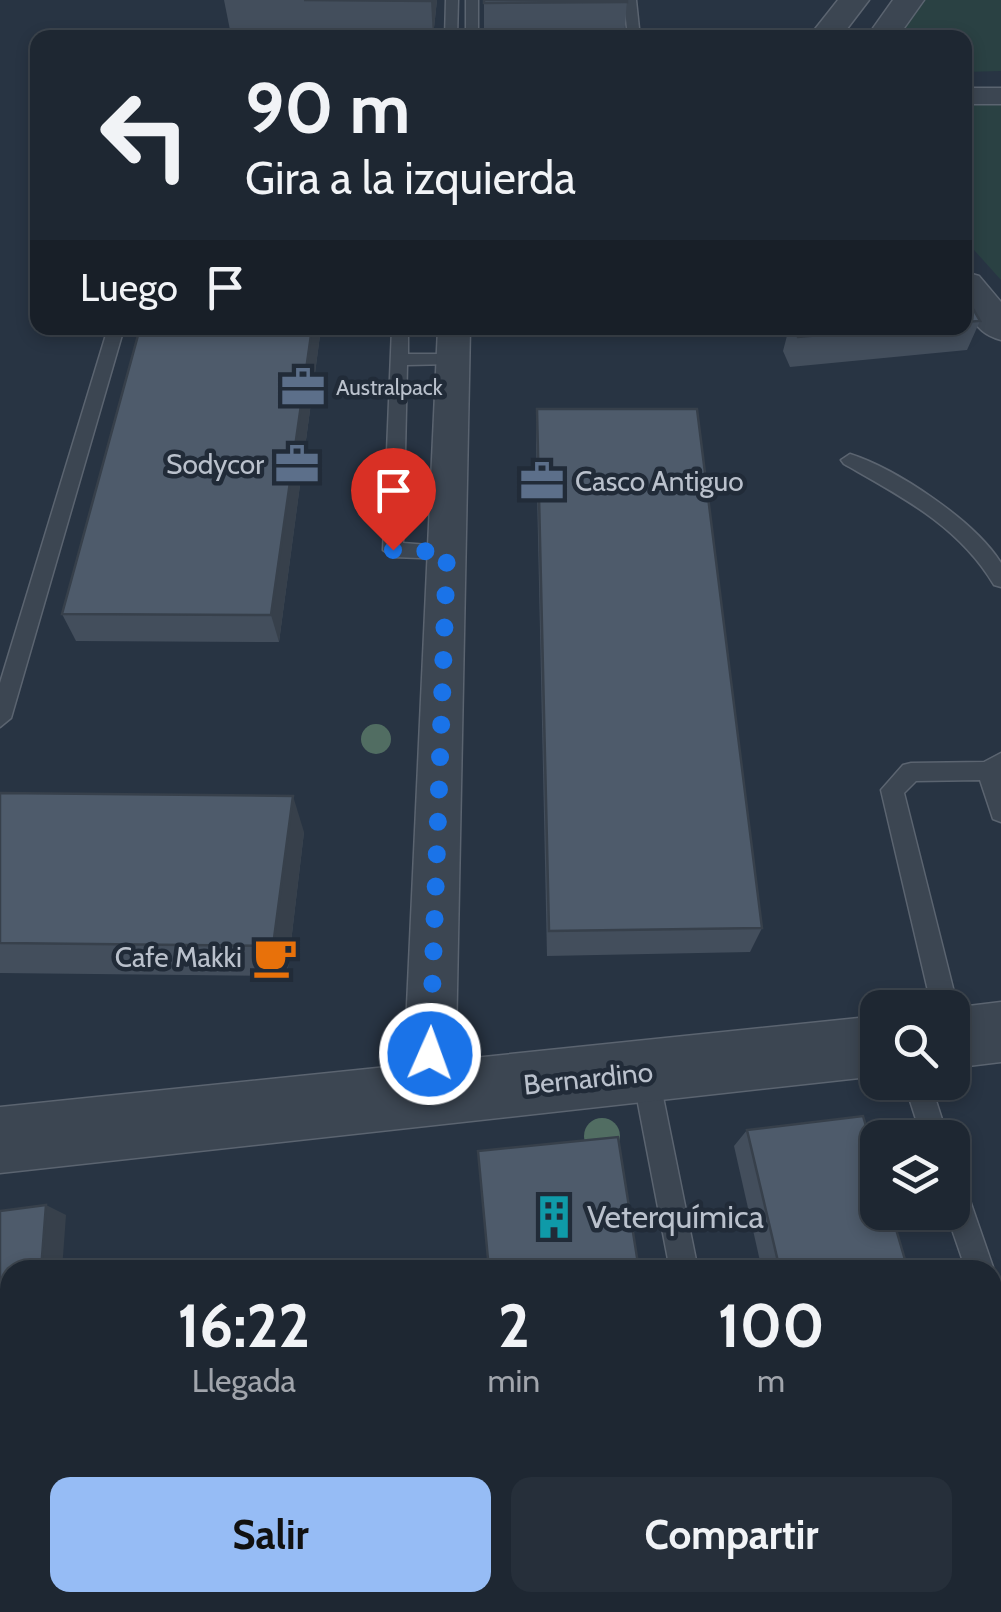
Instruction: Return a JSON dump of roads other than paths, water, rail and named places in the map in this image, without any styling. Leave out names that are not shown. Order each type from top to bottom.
[{"type":"street","points":[[830,30],[854,0]]},
{"type":"street","points":[[887,30],[908,0]]},
{"type":"street","points":[[972,96],[1001,96]]},
{"type":"street","points":[[972,292],[1001,327]]},
{"type":"street","points":[[429,1093],[453,343]]},
{"type":"street","points":[[970,1036],[1001,1032]]},
{"type":"street","name":"Bernardino","points":[[0,1140],[860,1048]]},
{"type":"lane","points":[[451,30],[452,0]]},
{"type":"lane","points":[[472,0],[472,30]]},
{"type":"lane","points":[[630,0],[633,30]]},
{"type":"lane","points":[[0,718],[114,335]]},
{"type":"lane","points":[[400,335],[393,550],[447,552]]},
{"type":"lane","points":[[399,360],[453,343]]},
{"type":"lane","points":[[850,460],[955,524],[981,549],[1001,580]]},
{"type":"lane","points":[[941,990],[892,790],[911,772],[995,766],[1001,812]]},
{"type":"lane","points":[[645,1072],[682,1260]]},
{"type":"lane","points":[[966,1230],[977,1260]]},
{"type":"place","name":"Australpack","points":[[303,387]]},
{"type":"place","name":"Sodycor","points":[[297,464]]},
{"type":"place","name":"Casco Antiguo","points":[[542,481]]},
{"type":"place","name":"Cafe Makki","points":[[275,957]]},
{"type":"place","name":"Veterquímica","points":[[554,1217]]}]
